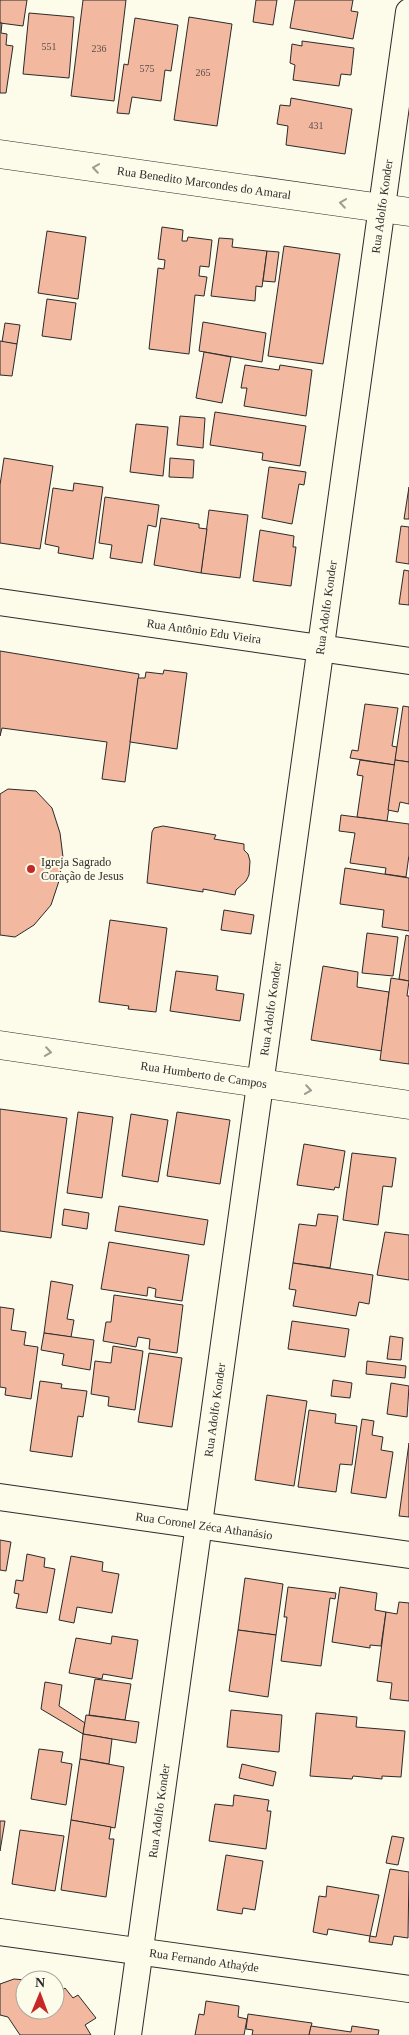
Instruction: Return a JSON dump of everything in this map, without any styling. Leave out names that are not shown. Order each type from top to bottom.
[{"type":"main road","name":"Rua Benedito Marcondes do Amaral","points":[[0,154],[409,212]]},
{"type":"main road","name":"Rua Humberto de Campos","points":[[0,1045],[409,1105]]},
{"type":"street","name":"Rua Adolfo Konder","points":[[128,2035],[409,12]]},
{"type":"street","name":"Rua Antônio Edu Vieira","points":[[0,602],[409,661]]},
{"type":"street","name":"Rua Coronel Zéca Athanásio","points":[[0,1497],[409,1555]]},
{"type":"street","name":"Rua Fernando Athaýde","points":[[0,1932],[409,1989]]},
{"type":"building","points":[[0,0],[27,0],[23,26],[0,23]]},
{"type":"building","points":[[83,0],[126,0],[114,101],[71,96]]},
{"type":"building","points":[[256,0],[277,0],[273,25],[253,22]]},
{"type":"building","points":[[295,0],[353,0],[351,11],[358,12],[353,39],[290,28]]},
{"type":"building","points":[[29,13],[74,17],[69,78],[23,74]]},
{"type":"building","points":[[189,17],[232,24],[217,126],[174,120]]},
{"type":"building","points":[[135,18],[178,25],[171,71],[165,70],[161,101],[132,97],[129,114],[117,113],[124,64],[128,65]]},
{"type":"building","points":[[0,23],[2,23],[1,33],[7,34],[6,45],[13,46],[6,93],[0,93]]},
{"type":"building","points":[[302,41],[354,48],[351,75],[341,74],[339,86],[293,80],[295,65],[290,63],[292,44],[302,46]]},
{"type":"building","points":[[291,98],[352,109],[345,154],[286,145],[288,126],[277,124],[280,105],[290,106]]},
{"type":"building","points":[[162,227],[183,230],[182,241],[187,241],[188,237],[212,240],[209,267],[200,266],[199,276],[207,277],[204,296],[195,295],[189,354],[149,349],[158,268],[164,269],[165,260],[158,259]]},
{"type":"building","points":[[47,231],[86,237],[78,299],[38,293]]},
{"type":"building","points":[[219,238],[233,239],[232,247],[267,251],[262,287],[256,286],[255,301],[211,296]]},
{"type":"building","points":[[284,246],[340,254],[323,364],[268,356]]},
{"type":"building","points":[[267,251],[279,252],[275,282],[263,281]]},
{"type":"building","points":[[47,299],[76,303],[71,340],[42,336]]},
{"type":"building","points":[[203,322],[266,333],[262,362],[199,351]]},
{"type":"building","points":[[5,323],[20,325],[17,344],[2,342]]},
{"type":"building","points":[[0,341],[17,344],[12,376],[0,375]]},
{"type":"building","points":[[204,352],[231,357],[222,403],[196,398]]},
{"type":"building","points":[[245,365],[279,370],[280,365],[312,370],[306,416],[244,406],[247,388],[241,388]]},
{"type":"building","points":[[215,412],[306,426],[300,466],[262,460],[263,453],[210,445]]},
{"type":"building","points":[[180,416],[205,418],[203,448],[177,445]]},
{"type":"building","points":[[136,424],[168,427],[163,476],[130,472]]},
{"type":"building","points":[[4,458],[53,466],[40,549],[0,543],[0,485]]},
{"type":"building","points":[[170,458],[194,460],[193,478],[169,477]]},
{"type":"building","points":[[269,467],[306,472],[304,485],[299,484],[292,524],[262,518]]},
{"type":"building","points":[[74,483],[103,487],[93,559],[58,553],[59,547],[45,544],[53,488],[73,491]]},
{"type":"building","points":[[409,487],[409,519],[404,519]]},
{"type":"building","points":[[105,497],[159,505],[156,527],[148,525],[142,563],[110,558],[112,545],[99,543]]},
{"type":"building","points":[[209,510],[248,515],[240,578],[201,573]]},
{"type":"building","points":[[161,518],[199,524],[199,528],[207,529],[201,573],[154,565]]},
{"type":"building","points":[[401,526],[409,527],[409,564],[396,562]]},
{"type":"building","points":[[260,530],[294,536],[293,547],[296,547],[291,586],[253,581]]},
{"type":"building","points":[[404,570],[409,571],[409,605],[399,604]]},
{"type":"building","points":[[0,651],[139,674],[125,782],[102,779],[107,742],[2,728],[0,736]]},
{"type":"building","points":[[164,670],[187,673],[177,749],[130,742],[138,678],[145,678],[146,672],[163,674]]},
{"type":"building","points":[[365,704],[398,708],[392,746],[397,747],[395,765],[350,758],[352,750],[358,751]]},
{"type":"building","points":[[403,706],[409,707],[409,762],[395,760]]},
{"type":"building","points":[[360,760],[395,765],[387,821],[357,817],[363,776],[357,775]]},
{"type":"building","points":[[395,760],[409,762],[409,804],[400,802],[398,812],[388,810]]},
{"type":"building","name":"Igreja Sagrado Coração de Jesus","points":[[8,789],[36,791],[52,808],[60,833],[63,857],[59,881],[51,905],[34,925],[15,937],[0,935],[0,794]]},
{"type":"building","points":[[341,815],[409,824],[409,855],[406,877],[385,874],[386,868],[350,863],[355,833],[339,831]]},
{"type":"building","points":[[163,826],[216,835],[214,839],[244,844],[244,850],[248,854],[250,861],[249,875],[246,881],[236,890],[235,895],[203,889],[203,892],[147,883],[152,832],[154,828]]},
{"type":"building","points":[[345,868],[409,878],[409,931],[382,927],[384,910],[340,904]]},
{"type":"building","points":[[224,910],[254,915],[251,934],[221,930]]},
{"type":"building","points":[[110,920],[167,928],[156,1012],[128,1009],[129,1006],[99,1002]]},
{"type":"building","points":[[367,933],[398,937],[393,976],[362,973]]},
{"type":"building","points":[[406,935],[409,936],[409,981],[399,979]]},
{"type":"building","points":[[323,966],[358,972],[357,987],[389,992],[382,1051],[311,1040]]},
{"type":"building","points":[[176,971],[218,976],[216,990],[244,994],[240,1021],[170,1011]]},
{"type":"building","points":[[391,978],[409,981],[407,996],[409,996],[409,1064],[380,1060]]},
{"type":"building","points":[[0,1109],[67,1118],[51,1238],[0,1231]]},
{"type":"building","points":[[78,1112],[113,1117],[102,1198],[67,1193]]},
{"type":"building","points":[[177,1112],[230,1120],[220,1184],[167,1176]]},
{"type":"building","points":[[131,1114],[168,1120],[158,1182],[122,1176]]},
{"type":"building","points":[[304,1144],[345,1151],[339,1188],[335,1187],[334,1190],[297,1185]]},
{"type":"building","points":[[352,1153],[396,1158],[392,1187],[383,1186],[378,1225],[343,1220]]},
{"type":"building","points":[[119,1206],[208,1220],[204,1245],[115,1231]]},
{"type":"building","points":[[64,1209],[89,1213],[87,1229],[62,1225]]},
{"type":"building","points":[[318,1214],[338,1216],[330,1268],[293,1263],[299,1224],[316,1226]]},
{"type":"building","points":[[385,1232],[409,1235],[409,1280],[377,1275]]},
{"type":"building","points":[[109,1242],[189,1255],[182,1301],[155,1297],[156,1289],[148,1287],[147,1296],[101,1289]]},
{"type":"building","points":[[293,1263],[373,1275],[369,1304],[359,1302],[356,1316],[293,1306],[296,1290],[289,1289]]},
{"type":"building","points":[[51,1281],[73,1285],[67,1319],[74,1320],[71,1337],[44,1333]]},
{"type":"building","points":[[114,1295],[183,1305],[177,1353],[149,1349],[150,1339],[138,1337],[136,1347],[103,1341],[106,1322],[111,1322]]},
{"type":"building","points":[[0,1307],[14,1309],[11,1330],[26,1332],[24,1345],[38,1347],[31,1399],[5,1395],[6,1388],[0,1387]]},
{"type":"building","points":[[292,1321],[349,1329],[345,1357],[288,1349]]},
{"type":"building","points":[[44,1333],[94,1340],[90,1370],[62,1365],[64,1354],[41,1350]]},
{"type":"building","points":[[390,1336],[403,1338],[401,1360],[387,1359]]},
{"type":"building","points":[[113,1346],[143,1351],[135,1410],[108,1406],[109,1397],[91,1394],[95,1361],[111,1363]]},
{"type":"building","points":[[149,1353],[182,1358],[172,1427],[138,1422]]},
{"type":"building","points":[[367,1361],[406,1366],[405,1378],[366,1374]]},
{"type":"building","points":[[333,1380],[352,1383],[350,1398],[331,1396]]},
{"type":"building","points":[[40,1381],[62,1384],[61,1388],[87,1391],[83,1417],[78,1416],[72,1457],[30,1451]]},
{"type":"building","points":[[391,1383],[409,1386],[407,1417],[387,1414]]},
{"type":"building","points":[[267,1395],[307,1401],[294,1486],[255,1480]]},
{"type":"building","points":[[309,1410],[336,1414],[335,1423],[357,1426],[352,1465],[340,1464],[336,1492],[298,1487]]},
{"type":"building","points":[[362,1419],[374,1421],[372,1435],[383,1437],[381,1450],[393,1452],[386,1498],[351,1493]]},
{"type":"building","points":[[409,1443],[409,1517],[399,1516]]},
{"type":"building","points":[[0,1540],[11,1542],[6,1571],[0,1570]]},
{"type":"building","points":[[27,1554],[45,1558],[44,1567],[55,1569],[47,1613],[16,1608],[19,1594],[14,1593],[16,1580],[23,1581]]},
{"type":"building","points":[[71,1556],[103,1562],[102,1571],[119,1574],[112,1613],[77,1607],[74,1623],[59,1620]]},
{"type":"building","points":[[245,1578],[283,1584],[276,1635],[238,1630]]},
{"type":"building","points":[[288,1587],[336,1593],[335,1599],[330,1598],[321,1666],[281,1661],[287,1617],[284,1617]]},
{"type":"building","points":[[340,1587],[377,1593],[375,1610],[386,1612],[381,1646],[370,1645],[370,1648],[332,1642]]},
{"type":"building","points":[[399,1602],[409,1603],[409,1701],[390,1699],[392,1683],[377,1681],[386,1612],[397,1614]]},
{"type":"building","points":[[238,1630],[276,1635],[268,1697],[229,1691]]},
{"type":"building","points":[[112,1636],[138,1640],[132,1679],[103,1674],[102,1679],[69,1673],[76,1638],[111,1644]]},
{"type":"building","points":[[95,1679],[131,1684],[125,1720],[89,1715]]},
{"type":"building","points":[[45,1682],[62,1685],[59,1706],[85,1723],[83,1734],[41,1709]]},
{"type":"building","points":[[231,1710],[282,1715],[279,1752],[227,1747]]},
{"type":"building","points":[[316,1713],[357,1717],[356,1727],[405,1731],[401,1777],[382,1776],[382,1779],[353,1776],[352,1779],[310,1776]]},
{"type":"building","points":[[86,1715],[139,1722],[136,1743],[83,1734]]},
{"type":"building","points":[[83,1734],[112,1739],[109,1764],[80,1759]]},
{"type":"building","points":[[39,1749],[63,1752],[61,1762],[72,1764],[66,1805],[31,1799]]},
{"type":"building","points":[[80,1759],[124,1767],[115,1828],[71,1820]]},
{"type":"building","points":[[242,1764],[276,1772],[273,1786],[239,1778]]},
{"type":"building","points":[[234,1795],[269,1800],[267,1811],[271,1811],[266,1849],[209,1841],[215,1804],[233,1806]]},
{"type":"building","points":[[71,1820],[111,1827],[109,1839],[114,1839],[106,1897],[61,1890]]},
{"type":"building","points":[[0,1821],[5,1821],[0,1851]]},
{"type":"building","points":[[20,1830],[64,1836],[55,1891],[12,1884]]},
{"type":"building","points":[[392,1836],[404,1838],[398,1865],[386,1863]]},
{"type":"building","points":[[226,1855],[263,1861],[255,1910],[243,1908],[242,1914],[217,1910]]},
{"type":"building","points":[[390,1869],[409,1872],[408,1938],[394,1936],[392,1945],[369,1942],[370,1936],[376,1937]]},
{"type":"building","points":[[327,1886],[379,1895],[370,1936],[328,1929],[327,1935],[313,1932],[319,1896],[326,1897]]},
{"type":"building","points":[[15,1979],[15,2020],[65,2020],[65,1988],[73,1998],[78,1995],[96,2018],[85,2025],[91,2035],[20,2035],[8,2017],[0,2015],[0,1984]]},
{"type":"building","points":[[206,2001],[239,2006],[238,2017],[247,2019],[244,2035],[195,2035],[199,2014],[204,2015]]},
{"type":"building","points":[[248,2014],[312,2023],[309,2035],[252,2035],[253,2030],[246,2029]]},
{"type":"building","points":[[311,2026],[351,2032],[352,2026],[379,2030],[378,2035],[309,2035]]},
{"type":"place","name":"Igreja Sagrado Coração de Jesus","points":[[31,869]]}]
